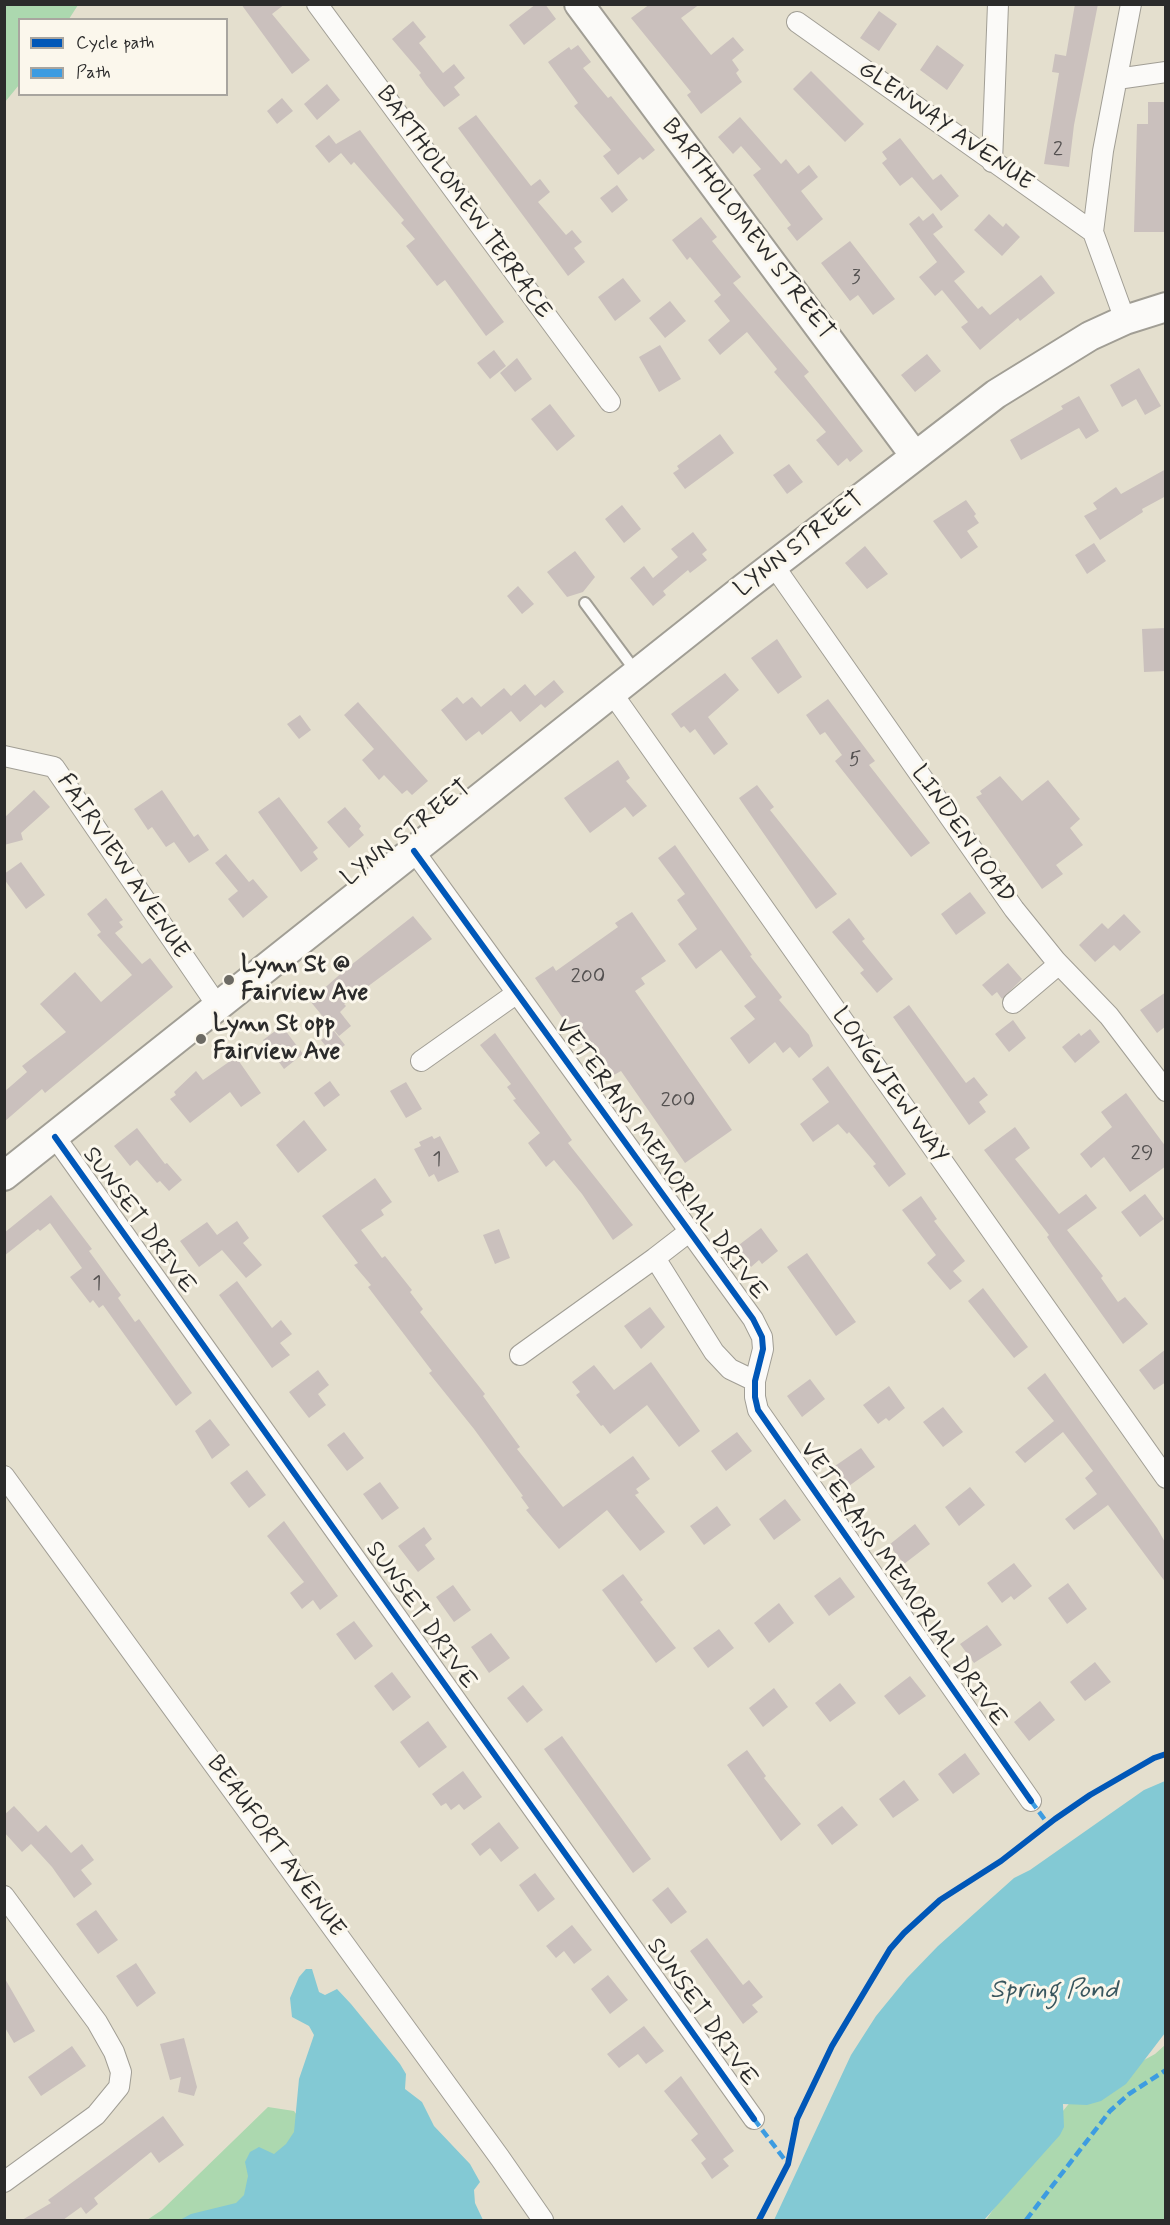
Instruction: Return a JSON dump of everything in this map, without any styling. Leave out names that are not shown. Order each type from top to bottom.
[{"type":"main road","name":"BARTHOLOMEW STREET","points":[[579,4],[915,456]]},
{"type":"main road","name":"LYNN STREET","points":[[4,1176],[219,1008],[637,673],[996,394],[1051,358],[1125,320],[1166,307]]},
{"type":"street","name":"BARTHOLOMEW TERRACE","points":[[317,4],[610,402]]},
{"type":"street","points":[[992,162],[998,4]]},
{"type":"street","points":[[1125,320],[1093,232],[1103,151],[1131,4]]},
{"type":"street","name":"GLENWAY AVENUE","points":[[797,22],[1093,232]]},
{"type":"street","points":[[1117,79],[1166,72]]},
{"type":"street","name":"LINDEN ROAD","points":[[774,566],[992,879],[1059,964],[1109,1016],[1166,1091]]},
{"type":"street","name":"LONGVIEW WAY","points":[[612,693],[1166,1478]]},
{"type":"street","name":"FAIRVIEW AVENUE","points":[[4,756],[54,767],[219,1008]]},
{"type":"street","name":"VETERANS MEMORIAL DRIVE","points":[[414,851],[753,1319],[762,1337],[761,1364],[755,1381],[758,1410],[1031,1801]]},
{"type":"street","points":[[1013,1003],[1059,964]]},
{"type":"street","points":[[421,1060],[517,993]]},
{"type":"street","name":"SUNSET DRIVE","points":[[55,1137],[754,2119]]},
{"type":"street","name":"VETERANS MEMORIAL DRIVE","points":[[520,1355],[690,1231]]},
{"type":"street","points":[[655,1258],[714,1352],[730,1369],[755,1381]]},
{"type":"street","name":"BEAUFORT AVENUE","points":[[4,1476],[440,2074],[543,2220]]},
{"type":"street","points":[[4,1896],[97,2022],[114,2052],[121,2072],[119,2087],[96,2115],[4,2182]]},
{"type":"lane","points":[[585,603],[637,673]]},
{"type":"green space","points":[[5,4],[78,5],[70,18],[18,18],[18,86],[5,102]]},
{"type":"green space","points":[[1165,2045],[1165,2220],[986,2220],[1048,2129],[1072,2100],[1155,2054]]},
{"type":"green space","points":[[268,2107],[294,2111],[372,2220],[147,2220],[162,2210]]},
{"type":"water","name":"Spring Pond","points":[[1165,1781],[1165,2033],[1126,2084],[1101,2101],[1087,2105],[1063,2104],[1064,2127],[1060,2135],[984,2220],[774,2220],[851,2055],[876,2016],[907,1978],[938,1946],[1014,1878],[1030,1870],[1144,1790]]},
{"type":"water","points":[[306,1969],[312,1969],[319,1992],[325,1995],[337,1989],[400,2064],[406,2074],[405,2089],[422,2102],[434,2126],[470,2164],[480,2182],[474,2190],[475,2203],[483,2220],[180,2220],[191,2214],[236,2203],[244,2195],[248,2176],[245,2162],[250,2152],[259,2147],[274,2154],[286,2144],[294,2132],[299,2079],[314,2035],[309,2026],[292,2017],[290,1998],[299,1977]]},
{"type":"building","points":[[241,4],[285,4],[272,14],[310,60],[292,74]]},
{"type":"building","points":[[536,4],[545,4],[556,19],[524,45],[509,25]]},
{"type":"building","points":[[650,4],[700,4],[681,18],[711,55],[733,37],[744,50],[732,60],[739,70],[736,73],[742,82],[701,114],[687,95],[691,92],[631,18]]},
{"type":"building","points":[[1075,4],[1098,4],[1074,125],[1069,167],[1044,164],[1059,73],[1052,72],[1055,54],[1066,56]]},
{"type":"building","points":[[879,11],[897,24],[879,51],[860,38]]},
{"type":"building","points":[[413,21],[426,37],[419,43],[443,73],[454,64],[465,78],[454,87],[460,95],[444,107],[419,75],[421,73],[392,39]]},
{"type":"building","points":[[578,45],[591,62],[583,68],[608,98],[611,96],[655,150],[643,160],[640,157],[618,175],[603,156],[611,150],[574,106],[578,103],[548,62],[569,47],[571,50]]},
{"type":"building","points":[[937,45],[964,65],[947,90],[920,70]]},
{"type":"building","points":[[811,71],[864,124],[845,142],[793,89]]},
{"type":"building","points":[[327,84],[340,100],[317,120],[304,104]]},
{"type":"building","points":[[282,98],[293,111],[277,124],[267,111]]},
{"type":"building","points":[[1148,102],[1166,102],[1166,232],[1134,232],[1137,124],[1148,124]]},
{"type":"building","points":[[476,115],[531,186],[540,179],[550,192],[538,202],[566,235],[572,230],[582,242],[574,248],[585,262],[568,276],[458,128]]},
{"type":"building","points":[[740,117],[781,164],[786,159],[798,174],[809,165],[818,177],[801,191],[823,219],[797,241],[787,228],[791,225],[753,175],[761,169],[741,146],[733,154],[718,137]]},
{"type":"building","points":[[360,130],[504,322],[486,336],[445,280],[437,286],[406,246],[415,239],[401,223],[404,220],[354,162],[351,165],[341,153],[329,163],[315,146],[329,135],[336,144]]},
{"type":"building","points":[[900,138],[933,180],[941,174],[959,196],[941,211],[912,177],[900,186],[882,163],[887,159],[882,152]]},
{"type":"building","points":[[617,185],[628,200],[612,213],[600,198]]},
{"type":"building","points":[[933,213],[943,227],[933,234],[965,272],[954,281],[978,309],[982,306],[990,315],[1041,275],[1055,293],[1020,321],[1018,318],[980,350],[961,327],[968,322],[942,290],[935,296],[919,277],[937,262],[909,224],[919,216],[923,221]]},
{"type":"building","points":[[989,214],[1003,227],[1006,223],[1020,237],[1002,256],[974,230]]},
{"type":"building","points":[[701,217],[717,237],[712,241],[741,277],[733,283],[809,372],[804,376],[863,451],[850,462],[847,458],[838,466],[816,440],[826,432],[774,372],[777,369],[747,332],[720,355],[708,340],[730,321],[714,301],[721,295],[690,257],[687,260],[672,240]]},
{"type":"building","points":[[850,241],[895,299],[873,315],[858,295],[850,301],[821,263]]},
{"type":"building","points":[[623,278],[641,301],[615,321],[598,297]]},
{"type":"building","points":[[670,301],[686,321],[665,338],[649,318]]},
{"type":"building","points":[[660,345],[681,379],[659,392],[639,357]]},
{"type":"building","points":[[494,350],[506,366],[490,379],[477,363]]},
{"type":"building","points":[[927,354],[941,371],[915,392],[901,375]]},
{"type":"building","points":[[517,358],[532,379],[515,392],[500,373]]},
{"type":"building","points":[[1139,368],[1161,406],[1145,415],[1136,399],[1122,407],[1110,385]]},
{"type":"building","points":[[1079,396],[1099,431],[1086,439],[1079,428],[1021,460],[1010,440],[1063,409],[1061,406]]},
{"type":"building","points":[[550,404],[575,436],[557,451],[531,419]]},
{"type":"building","points":[[720,434],[734,453],[685,489],[673,473],[679,469],[677,466]]},
{"type":"building","points":[[789,464],[803,482],[787,494],[773,475]]},
{"type":"building","points":[[1166,469],[1166,496],[1142,509],[1143,512],[1100,540],[1084,516],[1097,509],[1093,503],[1116,487],[1121,494]]},
{"type":"building","points":[[966,500],[976,514],[974,516],[979,523],[967,531],[978,547],[961,559],[933,521]]},
{"type":"building","points":[[622,505],[641,529],[624,543],[605,519]]},
{"type":"building","points":[[693,532],[707,550],[702,554],[707,560],[690,573],[688,570],[663,591],[666,595],[653,606],[630,578],[644,566],[653,578],[678,557],[671,549]]},
{"type":"building","points":[[1094,543],[1106,561],[1087,574],[1075,555]]},
{"type":"building","points":[[865,546],[888,574],[867,589],[845,563]]},
{"type":"building","points":[[575,551],[595,577],[583,592],[567,597],[547,572]]},
{"type":"building","points":[[518,586],[534,604],[522,614],[507,596]]},
{"type":"building","points":[[1166,628],[1166,671],[1144,672],[1142,629]]},
{"type":"building","points":[[777,639],[802,677],[778,694],[751,658]]},
{"type":"building","points":[[725,673],[739,690],[708,717],[728,744],[714,755],[695,729],[690,733],[684,726],[681,728],[671,714]]},
{"type":"building","points":[[554,680],[564,692],[545,708],[541,704],[520,722],[511,711],[482,735],[479,731],[466,741],[441,710],[457,697],[463,704],[472,697],[481,707],[504,688],[511,696],[525,684],[535,696]]},
{"type":"building","points":[[828,699],[875,761],[869,765],[930,843],[911,857],[835,761],[842,755],[825,732],[820,735],[806,715]]},
{"type":"building","points":[[358,702],[428,781],[412,795],[407,790],[402,794],[384,775],[379,780],[362,760],[374,749],[344,715]]},
{"type":"building","points":[[300,715],[311,730],[299,739],[287,724]]},
{"type":"building","points":[[618,760],[630,778],[626,781],[647,806],[633,817],[625,807],[590,833],[564,798]]},
{"type":"building","points":[[1000,776],[1022,801],[1048,780],[1080,819],[1070,828],[1083,845],[1056,865],[1063,874],[1042,889],[976,797],[982,794],[980,791]]},
{"type":"building","points":[[757,785],[774,807],[770,810],[837,894],[816,909],[739,798]]},
{"type":"building","points":[[34,790],[50,807],[21,833],[23,840],[4,845],[4,818]]},
{"type":"building","points":[[162,790],[194,837],[198,834],[209,850],[189,863],[174,842],[166,847],[152,827],[148,830],[134,809]]},
{"type":"building","points":[[279,797],[318,848],[313,852],[318,859],[301,872],[258,812]]},
{"type":"building","points":[[345,807],[361,826],[359,829],[364,835],[349,848],[327,822]]},
{"type":"building","points":[[675,845],[752,955],[750,956],[782,997],[779,1000],[809,1035],[813,1046],[799,1058],[790,1047],[783,1053],[775,1042],[749,1064],[730,1038],[755,1019],[744,1006],[756,997],[721,950],[696,969],[678,944],[697,929],[677,900],[685,894],[658,858]]},
{"type":"building","points":[[226,854],[249,882],[253,879],[268,897],[243,918],[228,899],[238,891],[215,863]]},
{"type":"building","points":[[21,862],[45,895],[26,909],[4,879],[4,874]]},
{"type":"building","points":[[970,892],[986,913],[956,935],[941,914]]},
{"type":"building","points":[[106,898],[123,920],[119,922],[123,927],[115,933],[142,964],[150,958],[173,987],[45,1093],[42,1089],[4,1122],[4,1092],[27,1072],[22,1066],[66,1032],[40,1004],[75,972],[101,1002],[132,975],[97,935],[101,932],[87,914]]},
{"type":"building","points":[[632,912],[666,961],[641,978],[645,984],[635,991],[732,1130],[685,1163],[621,1071],[614,1075],[589,1039],[581,1045],[535,978],[553,966],[556,971],[618,927],[615,923]]},
{"type":"building","points":[[1124,914],[1141,932],[1120,951],[1114,945],[1095,962],[1079,945],[1102,923],[1108,929]]},
{"type":"building","points":[[413,916],[432,939],[344,1004],[346,1006],[340,1012],[351,1026],[339,1036],[310,1001]]},
{"type":"building","points":[[849,918],[865,939],[862,941],[893,979],[877,993],[860,973],[864,970],[832,932]]},
{"type":"building","points":[[1008,963],[1022,979],[1002,999],[997,992],[992,996],[982,985]]},
{"type":"building","points":[[1166,992],[1166,1026],[1157,1033],[1140,1010]]},
{"type":"building","points":[[909,1005],[966,1083],[974,1077],[988,1095],[979,1102],[986,1112],[969,1125],[893,1017]]},
{"type":"building","points":[[1013,1020],[1026,1038],[1009,1052],[995,1034]]},
{"type":"building","points":[[282,1026],[303,1054],[284,1069],[263,1040]]},
{"type":"building","points":[[1090,1029],[1100,1042],[1075,1063],[1062,1047],[1079,1033],[1081,1036]]},
{"type":"building","points":[[334,1031],[345,1045],[332,1054],[321,1040]]},
{"type":"building","points":[[495,1033],[572,1140],[568,1143],[633,1225],[613,1240],[582,1194],[554,1160],[546,1167],[528,1143],[540,1133],[513,1100],[516,1099],[507,1087],[511,1084],[480,1045]]},
{"type":"building","points":[[236,1057],[261,1093],[241,1107],[230,1092],[190,1123],[170,1099],[176,1095],[174,1092],[196,1071],[203,1080]]},
{"type":"building","points":[[828,1066],[906,1174],[889,1187],[873,1166],[876,1164],[849,1132],[847,1134],[838,1124],[813,1142],[800,1124],[829,1102],[812,1079]]},
{"type":"building","points":[[330,1081],[340,1095],[324,1107],[314,1093]]},
{"type":"building","points":[[406,1082],[422,1109],[406,1118],[390,1091]]},
{"type":"building","points":[[1126,1093],[1166,1147],[1166,1166],[1130,1192],[1104,1157],[1091,1168],[1080,1154],[1112,1127],[1101,1112]]},
{"type":"building","points":[[304,1120],[327,1150],[298,1173],[276,1145]]},
{"type":"building","points":[[1015,1127],[1030,1148],[1015,1159],[1059,1214],[1086,1194],[1097,1208],[1067,1230],[1103,1276],[1101,1278],[1118,1302],[1125,1297],[1148,1324],[1123,1344],[1053,1246],[1047,1237],[1049,1235],[984,1150]]},
{"type":"building","points":[[137,1128],[165,1164],[167,1163],[182,1180],[169,1191],[160,1181],[157,1183],[137,1160],[130,1166],[114,1146]]},
{"type":"building","points":[[432,1136],[434,1139],[440,1136],[459,1172],[438,1182],[434,1174],[429,1177],[414,1149],[421,1146],[419,1142]]},
{"type":"building","points":[[375,1178],[392,1202],[381,1210],[384,1215],[361,1230],[382,1258],[385,1256],[412,1290],[410,1292],[423,1309],[420,1312],[485,1394],[483,1396],[520,1447],[517,1449],[563,1507],[633,1456],[650,1479],[636,1489],[639,1493],[635,1495],[665,1532],[640,1551],[607,1510],[559,1549],[526,1510],[529,1508],[521,1497],[523,1496],[429,1373],[432,1371],[368,1287],[371,1285],[354,1265],[358,1263],[322,1216]]},
{"type":"building","points":[[1145,1194],[1164,1219],[1140,1237],[1121,1212]]},
{"type":"building","points":[[51,1195],[92,1249],[89,1251],[121,1295],[118,1298],[135,1322],[139,1319],[192,1393],[176,1406],[103,1305],[99,1308],[93,1300],[90,1303],[70,1277],[82,1268],[50,1223],[40,1231],[38,1229],[4,1256],[4,1233]]},
{"type":"building","points":[[921,1196],[937,1219],[934,1221],[965,1261],[953,1271],[962,1281],[950,1290],[927,1263],[936,1255],[902,1210]]},
{"type":"building","points":[[237,1221],[249,1238],[243,1243],[262,1265],[246,1278],[222,1250],[199,1267],[180,1241],[207,1222],[217,1235]]},
{"type":"building","points":[[761,1228],[778,1251],[762,1264],[759,1260],[751,1267],[735,1248]]},
{"type":"building","points":[[499,1229],[510,1258],[495,1264],[483,1235]]},
{"type":"building","points":[[807,1253],[856,1322],[836,1336],[787,1267]]},
{"type":"building","points":[[237,1281],[272,1328],[281,1320],[292,1334],[280,1343],[290,1355],[272,1368],[219,1295]]},
{"type":"building","points":[[983,1288],[1028,1347],[1014,1358],[968,1301]]},
{"type":"building","points":[[650,1307],[665,1327],[641,1349],[624,1326]]},
{"type":"building","points":[[1166,1349],[1166,1382],[1154,1390],[1139,1370]]},
{"type":"building","points":[[651,1362],[700,1431],[679,1447],[647,1405],[610,1434],[576,1395],[580,1392],[572,1382],[594,1365],[614,1390]]},
{"type":"building","points":[[318,1370],[329,1385],[318,1394],[326,1405],[309,1418],[289,1392]]},
{"type":"building","points":[[1045,1373],[1157,1528],[1166,1544],[1166,1583],[1108,1505],[1074,1530],[1065,1519],[1097,1494],[1085,1478],[1093,1471],[1063,1432],[1025,1463],[1015,1452],[1054,1421],[1027,1388]]},
{"type":"building","points":[[810,1379],[825,1399],[802,1417],[787,1396]]},
{"type":"building","points":[[889,1386],[905,1408],[889,1421],[886,1418],[878,1424],[863,1405]]},
{"type":"building","points":[[943,1407],[963,1432],[943,1447],[923,1422]]},
{"type":"building","points":[[210,1419],[230,1445],[212,1459],[195,1431]]},
{"type":"building","points":[[344,1432],[364,1458],[347,1471],[327,1445]]},
{"type":"building","points":[[737,1432],[752,1451],[726,1471],[711,1451]]},
{"type":"building","points":[[861,1448],[875,1467],[849,1486],[835,1466]]},
{"type":"building","points":[[247,1470],[266,1495],[249,1508],[230,1483]]},
{"type":"building","points":[[380,1482],[399,1508],[382,1520],[363,1494]]},
{"type":"building","points":[[970,1487],[985,1505],[959,1526],[945,1507]]},
{"type":"building","points":[[785,1499],[801,1520],[774,1540],[759,1519]]},
{"type":"building","points":[[717,1506],[731,1525],[704,1545],[690,1526]]},
{"type":"building","points":[[284,1521],[338,1596],[320,1610],[313,1600],[302,1609],[290,1593],[304,1582],[267,1536]]},
{"type":"building","points":[[915,1524],[930,1544],[904,1564],[889,1545]]},
{"type":"building","points":[[424,1527],[432,1539],[425,1545],[435,1559],[418,1572],[398,1546]]},
{"type":"building","points":[[1014,1563],[1032,1586],[1014,1600],[1011,1596],[1002,1603],[987,1583]]},
{"type":"building","points":[[623,1574],[643,1600],[640,1602],[676,1648],[656,1663],[602,1590]]},
{"type":"building","points":[[840,1577],[855,1597],[829,1616],[814,1596]]},
{"type":"building","points":[[1068,1583],[1087,1609],[1067,1624],[1048,1598]]},
{"type":"building","points":[[453,1585],[471,1610],[454,1622],[436,1597]]},
{"type":"building","points":[[779,1603],[794,1623],[769,1643],[754,1623]]},
{"type":"building","points":[[354,1621],[373,1646],[355,1660],[336,1634]]},
{"type":"building","points":[[987,1625],[1002,1645],[974,1663],[960,1644]]},
{"type":"building","points":[[719,1629],[734,1648],[708,1668],[693,1648]]},
{"type":"building","points":[[491,1633],[510,1658],[489,1673],[471,1647]]},
{"type":"building","points":[[1095,1662],[1111,1682],[1085,1701],[1070,1682]]},
{"type":"building","points":[[392,1672],[411,1697],[393,1711],[374,1686]]},
{"type":"building","points":[[910,1676],[926,1696],[899,1715],[884,1696]]},
{"type":"building","points":[[840,1683],[856,1703],[830,1722],[815,1703]]},
{"type":"building","points":[[523,1685],[543,1710],[527,1723],[507,1698]]},
{"type":"building","points":[[774,1688],[788,1707],[763,1727],[749,1708]]},
{"type":"building","points":[[1040,1701],[1055,1720],[1029,1741],[1014,1722]]},
{"type":"building","points":[[428,1721],[447,1747],[419,1768],[400,1742]]},
{"type":"building","points":[[562,1736],[651,1859],[633,1873],[544,1749]]},
{"type":"building","points":[[747,1750],[766,1776],[764,1778],[801,1824],[781,1841],[727,1765]]},
{"type":"building","points":[[965,1753],[980,1774],[953,1794],[938,1774]]},
{"type":"building","points":[[463,1771],[482,1797],[464,1810],[459,1804],[451,1810],[446,1803],[441,1806],[432,1794]]},
{"type":"building","points":[[904,1780],[919,1800],[893,1818],[879,1799]]},
{"type":"building","points":[[14,1806],[38,1832],[46,1825],[71,1853],[82,1844],[94,1860],[81,1870],[92,1884],[74,1898],[52,1867],[31,1844],[22,1852],[4,1832],[4,1815]]},
{"type":"building","points":[[842,1806],[858,1825],[832,1845],[817,1825]]},
{"type":"building","points":[[499,1822],[519,1848],[501,1862],[490,1848],[480,1856],[471,1844]]},
{"type":"building","points":[[535,1873],[555,1899],[538,1912],[519,1885]]},
{"type":"building","points":[[668,1887],[687,1912],[671,1924],[652,1900]]},
{"type":"building","points":[[96,1910],[118,1940],[98,1954],[76,1924]]},
{"type":"building","points":[[572,1925],[592,1950],[574,1964],[564,1951],[556,1958],[546,1946]]},
{"type":"building","points":[[707,1938],[743,1985],[749,1980],[763,1997],[752,2005],[758,2012],[743,2024],[690,1951]]},
{"type":"building","points":[[136,1963],[156,1993],[137,2007],[116,1976]]},
{"type":"building","points":[[608,1975],[628,2000],[610,2014],[591,1989]]},
{"type":"building","points":[[4,1977],[35,2031],[14,2043],[4,2026]]},
{"type":"building","points":[[644,2026],[664,2051],[646,2064],[638,2054],[619,2068],[607,2054]]},
{"type":"building","points":[[184,2038],[197,2087],[194,2096],[178,2092],[181,2077],[170,2080],[160,2044]]},
{"type":"building","points":[[72,2046],[86,2066],[41,2096],[28,2077]]},
{"type":"building","points":[[681,2076],[734,2151],[723,2159],[729,2166],[712,2179],[701,2163],[706,2159],[691,2140],[698,2134],[664,2091]]},
{"type":"building","points":[[163,2116],[184,2145],[159,2163],[151,2152],[94,2198],[98,2204],[86,2214],[81,2207],[63,2220],[22,2220],[51,2203],[48,2200]]},
{"type":"marked path","points":[[1031,1801],[1048,1824]]},
{"type":"marked path","points":[[1026,2220],[1110,2111],[1129,2094],[1166,2070]]},
{"type":"marked path","points":[[754,2119],[788,2164]]},
{"type":"cycle path","points":[[414,851],[753,1319],[762,1337],[763,1349],[755,1381],[758,1410],[1031,1801]]},
{"type":"cycle path","points":[[55,1137],[754,2119]]},
{"type":"cycle path","points":[[759,2220],[788,2164],[797,2119],[832,2046],[890,1949],[940,1900],[1001,1861],[1090,1795],[1154,1758],[1166,1754]]},
{"type":"place","name":"Lynn St @ Fairview Ave","points":[[229,980]]},
{"type":"place","name":"Lynn St opp Fairview Ave","points":[[201,1039]]}]
